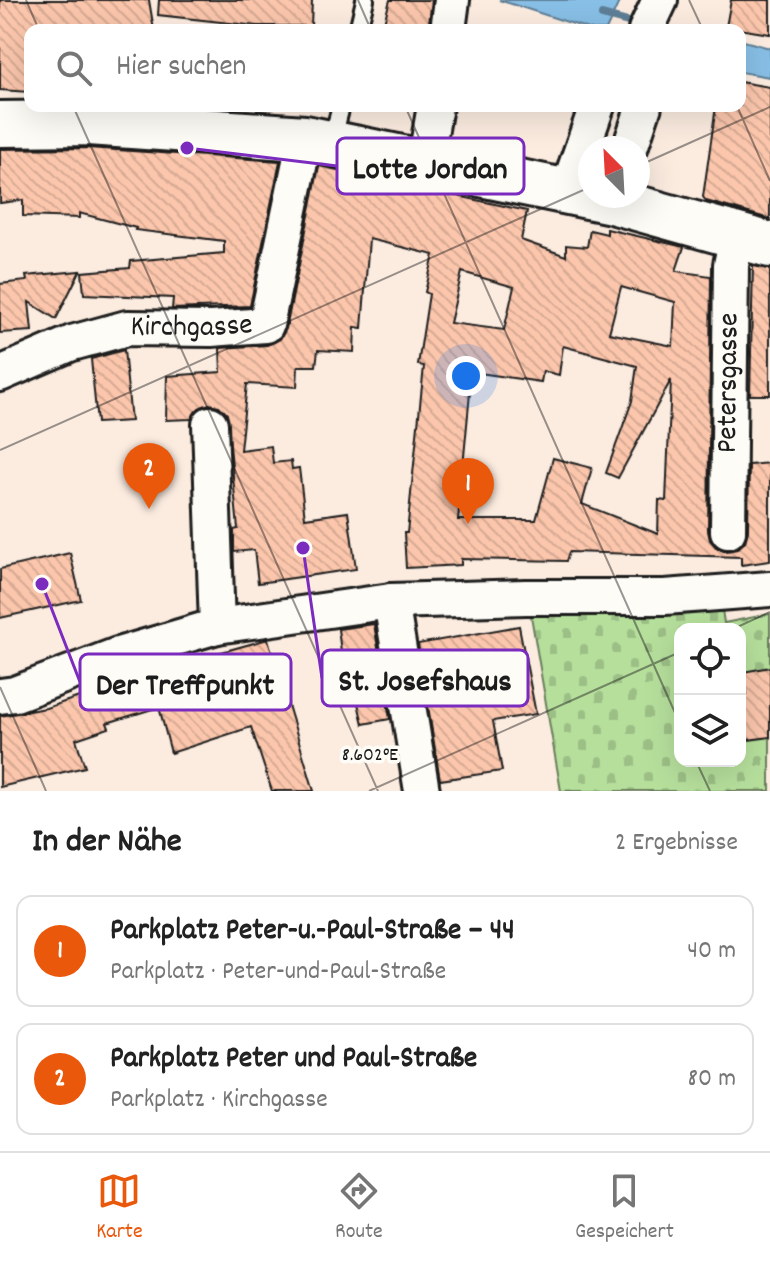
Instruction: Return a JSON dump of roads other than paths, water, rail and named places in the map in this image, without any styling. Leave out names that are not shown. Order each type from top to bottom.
[{"type":"main road","points":[[0,124],[326,129],[425,163],[578,194]]},
{"type":"main road","points":[[643,208],[753,241]]},
{"type":"street","points":[[449,24],[452,0]]},
{"type":"street","points":[[649,24],[660,0]]},
{"type":"street","points":[[425,163],[434,112]]},
{"type":"street","points":[[567,192],[595,112]]},
{"type":"street","points":[[634,136],[642,112]]},
{"type":"street","name":"Kirchgasse","points":[[0,374],[72,343],[127,328],[211,329],[266,325],[326,129]]},
{"type":"street","name":"Petersgasse","points":[[728,531],[731,265],[753,241]]},
{"type":"street","points":[[210,424],[217,626]]},
{"type":"street","points":[[0,696],[15,694],[118,655],[217,626],[391,601],[665,597],[770,589]]},
{"type":"street","points":[[391,601],[422,791]]},
{"type":"lane","points":[[359,24],[365,0]]},
{"type":"water","points":[[499,0],[620,0],[609,24],[573,24]]},
{"type":"water","points":[[746,42],[770,48],[770,77],[746,73]]},
{"type":"waterway","points":[[602,15],[635,24]]},
{"type":"place","name":"Lotte Jordan","points":[[187,148]]},
{"type":"place","name":"Parkplatz Peter und Paul-Straße","points":[[149,509]]},
{"type":"place","name":"Parkplatz Peter-u.-Paul-Straße – 44","points":[[468,524]]},
{"type":"place","name":"St. Josefshaus","points":[[303,548]]},
{"type":"place","name":"Der Treffpunkt","points":[[42,584]]}]
